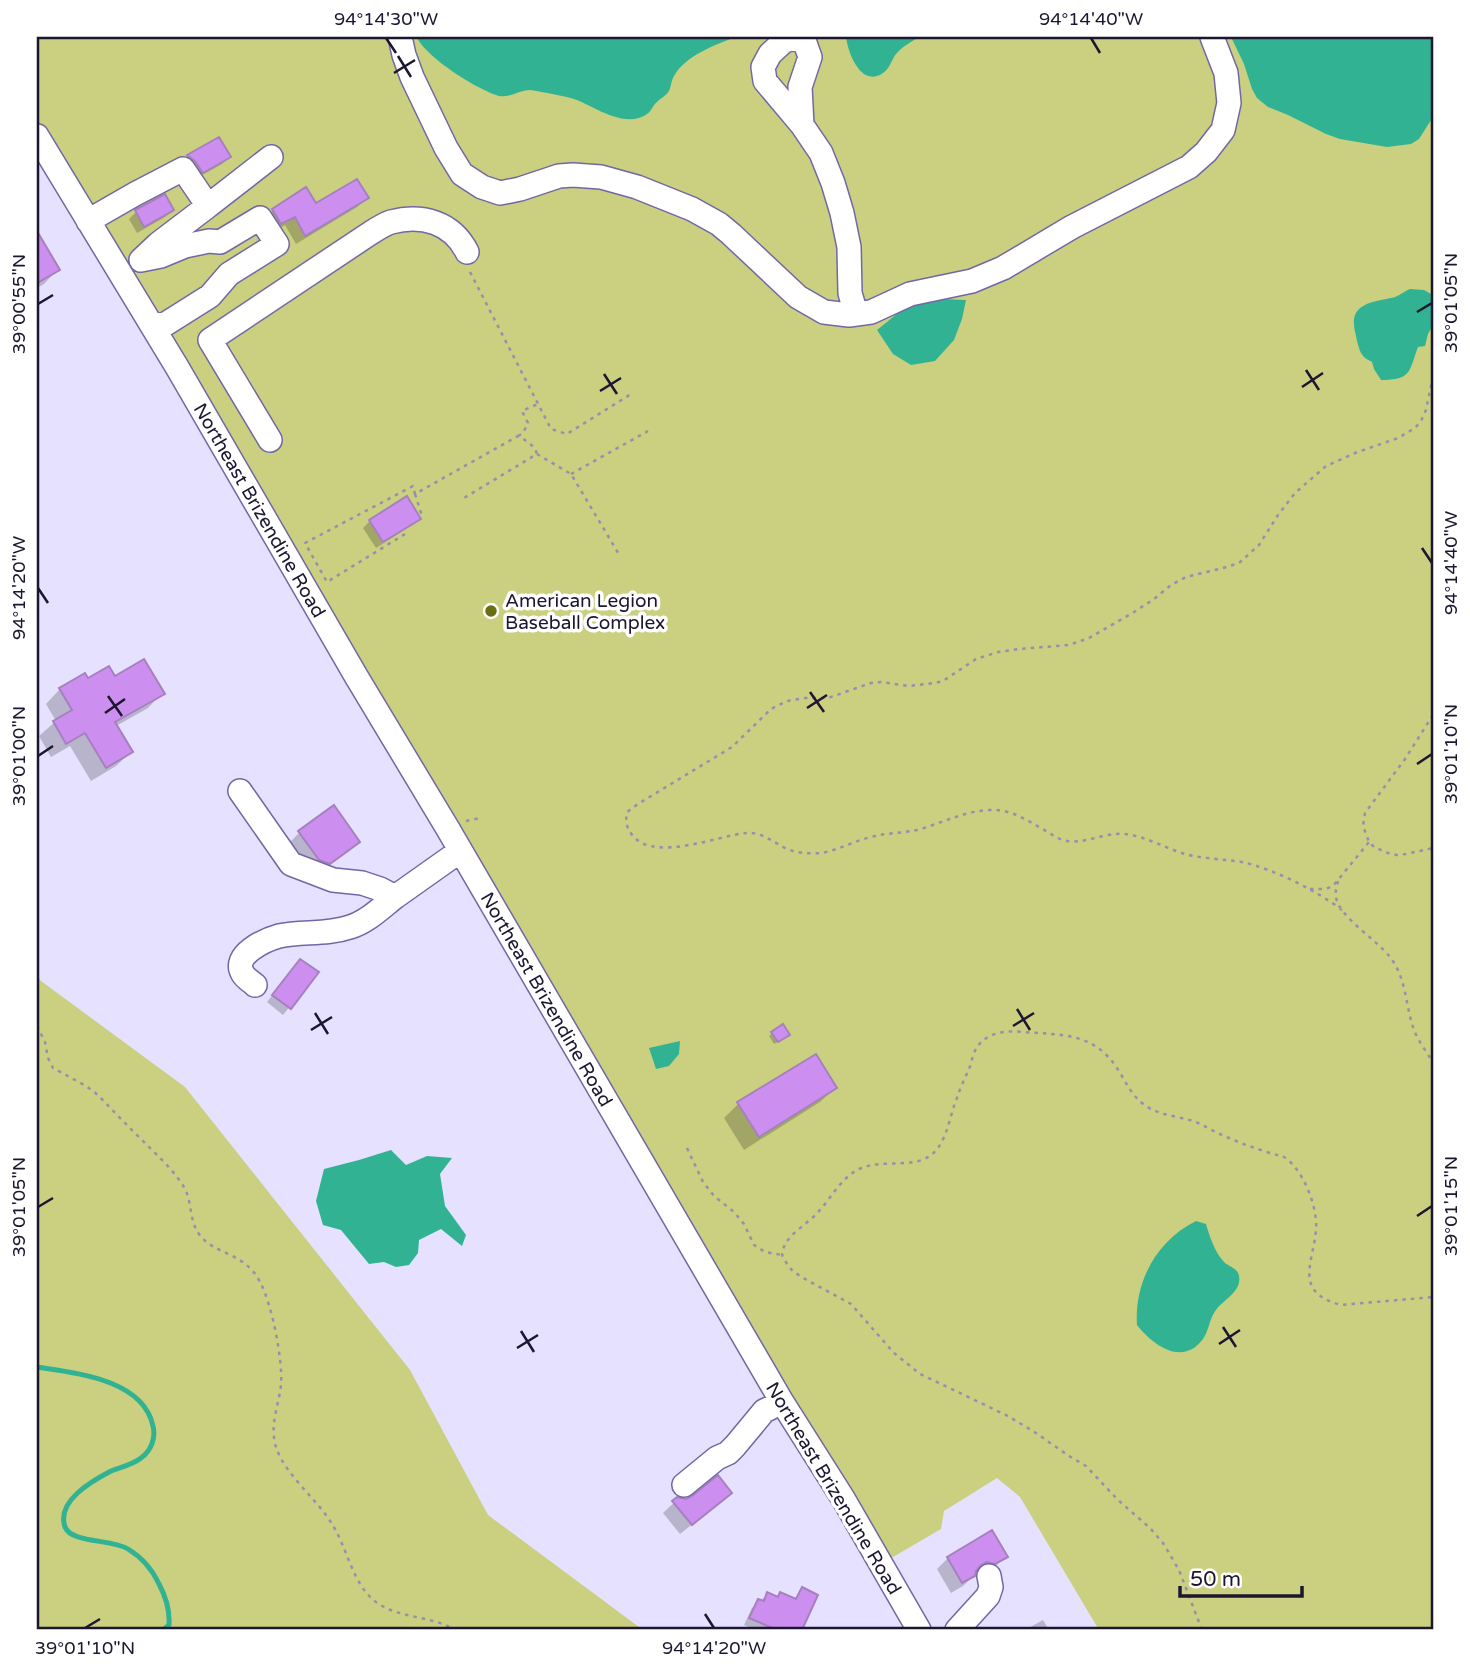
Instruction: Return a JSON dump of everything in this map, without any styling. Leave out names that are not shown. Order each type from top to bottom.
[{"type":"street","points":[[400,37],[412,77],[446,148],[462,174],[482,187],[500,192],[520,189],[558,176],[573,175],[601,177],[628,184],[692,209],[719,225],[810,305],[824,312],[849,315],[871,312],[910,295],[972,281],[1003,268],[1072,227],[1189,167],[1206,152],[1223,130],[1229,103],[1226,73],[1212,37]]},
{"type":"street","points":[[802,125],[821,153],[842,213],[849,247],[850,293],[856,314]]},
{"type":"street","name":"Northeast Brizendine Road","points":[[40,150],[151,323],[782,1402],[844,1500],[919,1630]]},
{"type":"street","points":[[120,272],[141,260],[271,157]]},
{"type":"street","points":[[88,221],[183,169],[208,206]]},
{"type":"street","points":[[141,260],[161,256],[185,246],[209,241],[220,242],[260,218],[277,244],[229,274],[210,296],[164,325],[151,323]]},
{"type":"street","points":[[270,440],[210,340],[389,223],[425,220],[444,226],[460,239],[467,252]]},
{"type":"street","points":[[209,241],[229,274]]},
{"type":"street","points":[[240,791],[291,864],[333,880],[362,883],[395,897]]},
{"type":"street","points":[[255,985],[243,974],[240,966],[251,949],[279,936],[338,931],[362,922],[460,850]]},
{"type":"street","points":[[684,1485],[717,1458],[728,1453],[764,1411],[782,1402]]},
{"type":"street","points":[[957,1630],[988,1596],[991,1587],[989,1576]]},
{"type":"path","points":[[467,252],[466,266],[551,429],[567,434],[631,394]]},
{"type":"path","points":[[1433,376],[1426,410],[1415,428],[1398,438],[1326,466],[1295,493],[1259,545],[1239,563],[1186,576],[1134,612],[1089,638],[1069,645],[998,652],[976,659],[943,681],[927,685],[871,683],[828,698],[787,701],[771,709],[732,747],[629,809],[626,818],[630,833],[640,843],[648,845],[688,846],[737,834],[753,833],[794,851],[819,853],[869,837],[904,834],[966,813],[1002,810],[1021,816],[1065,841],[1127,834],[1195,857],[1258,866],[1332,902],[1381,946],[1402,978],[1415,1031],[1433,1063]]},
{"type":"path","points":[[415,494],[523,433],[528,423],[522,411],[538,404]]},
{"type":"path","points":[[571,474],[648,431]]},
{"type":"path","points":[[518,436],[532,445],[537,454],[571,474],[620,556]]},
{"type":"path","points":[[464,498],[537,454]]},
{"type":"path","points":[[405,534],[327,582],[305,543],[413,486],[422,516]]},
{"type":"path","points":[[1433,715],[1365,813],[1363,826],[1374,848],[1397,855],[1433,848]]},
{"type":"path","points":[[1308,889],[1333,886],[1369,842]]},
{"type":"path","points":[[1338,881],[1336,898],[1342,910]]},
{"type":"path","points":[[37,1026],[54,1068],[98,1096],[167,1165],[183,1185],[200,1235],[241,1260],[260,1281],[270,1310],[281,1367],[281,1386],[273,1427],[274,1441],[288,1471],[332,1524],[360,1584],[369,1596],[394,1612],[431,1620],[455,1630]]},
{"type":"path","points":[[1202,1630],[1179,1570],[1163,1543],[1086,1465],[1006,1415],[920,1374],[904,1363],[851,1304],[794,1272],[782,1255],[783,1247],[854,1172],[863,1168],[921,1160],[934,1152],[947,1130],[974,1053],[984,1040],[1007,1031],[1055,1034],[1078,1037],[1102,1051],[1116,1066],[1134,1096],[1158,1113],[1192,1121],[1231,1140],[1292,1162],[1303,1177],[1315,1217],[1315,1236],[1308,1273],[1311,1285],[1323,1297],[1341,1305],[1433,1297]]},
{"type":"path","points":[[687,1148],[703,1182],[744,1224],[754,1245],[765,1252],[782,1255]]},
{"type":"shaded area","points":[[37,37],[1433,37],[1433,1630],[1099,1630],[1020,1497],[997,1478],[944,1511],[941,1529],[881,1564],[37,136]]},
{"type":"shaded area","points":[[417,37],[736,37],[686,62],[674,76],[668,93],[648,113],[630,119],[611,116],[573,99],[530,90],[503,96],[490,93],[441,63]]},
{"type":"shaded area","points":[[846,37],[919,37],[896,54],[883,73],[868,76],[857,67]]},
{"type":"shaded area","points":[[1231,37],[1432,37],[1433,117],[1419,139],[1411,144],[1387,147],[1326,134],[1268,107],[1257,98]]},
{"type":"shaded area","points":[[1410,289],[1424,290],[1433,295],[1433,325],[1425,346],[1418,347],[1408,372],[1399,378],[1381,380],[1372,362],[1360,351],[1354,319],[1356,313],[1365,305],[1395,297]]},
{"type":"shaded area","points":[[942,299],[966,300],[954,340],[935,361],[911,365],[893,354],[877,330],[908,305]]},
{"type":"shaded area","points":[[37,976],[185,1087],[410,1370],[488,1515],[643,1630],[37,1630]]},
{"type":"shaded area","points":[[680,1041],[679,1054],[669,1066],[656,1069],[649,1048]]},
{"type":"shaded area","points":[[391,1150],[406,1165],[427,1156],[452,1158],[440,1174],[445,1206],[466,1235],[462,1246],[441,1229],[419,1240],[418,1253],[409,1265],[396,1267],[384,1262],[369,1264],[341,1230],[323,1225],[316,1201],[324,1169]]},
{"type":"shaded area","points":[[1196,1221],[1206,1224],[1218,1253],[1224,1262],[1237,1271],[1239,1282],[1235,1291],[1219,1306],[1203,1339],[1195,1347],[1177,1352],[1159,1346],[1137,1325],[1139,1293],[1159,1251],[1182,1229]]},
{"type":"building","points":[[219,137],[231,157],[203,173],[187,155]]},
{"type":"building","points":[[357,179],[369,198],[305,236],[295,217],[281,224],[272,209],[306,187],[316,203]]},
{"type":"building","points":[[165,194],[174,210],[144,227],[135,210]]},
{"type":"building","points":[[37,231],[60,270],[37,283]]},
{"type":"building","points":[[407,496],[421,519],[383,542],[369,520]]},
{"type":"building","points":[[144,659],[165,694],[115,722],[133,752],[106,768],[85,733],[66,744],[53,721],[72,710],[59,688],[85,673],[88,678],[109,666],[115,676]]},
{"type":"building","points":[[334,805],[360,842],[330,864],[319,860],[298,831]]},
{"type":"building","points":[[300,959],[319,972],[291,1009],[272,995]]},
{"type":"building","points":[[783,1024],[790,1035],[778,1042],[771,1032]]},
{"type":"building","points":[[816,1054],[837,1088],[759,1137],[737,1102]]},
{"type":"building","points":[[718,1475],[732,1493],[692,1525],[672,1501],[677,1497],[686,1499],[692,1496]]},
{"type":"building","points":[[992,1530],[1008,1557],[995,1564],[987,1562],[981,1565],[975,1576],[962,1583],[947,1557]]},
{"type":"building","points":[[802,1587],[818,1595],[802,1630],[777,1630],[749,1618],[758,1599],[764,1601],[767,1592],[778,1597],[780,1592],[796,1599]]},
{"type":"waterway","points":[[37,1367],[105,1381],[122,1388],[147,1410],[154,1431],[148,1452],[138,1460],[111,1471],[86,1486],[71,1500],[64,1518],[65,1527],[75,1536],[121,1546],[133,1552],[146,1564],[167,1604],[169,1625],[163,1630]]},
{"type":"place","name":"American Legion Baseball Complex","points":[[491,611]]}]
